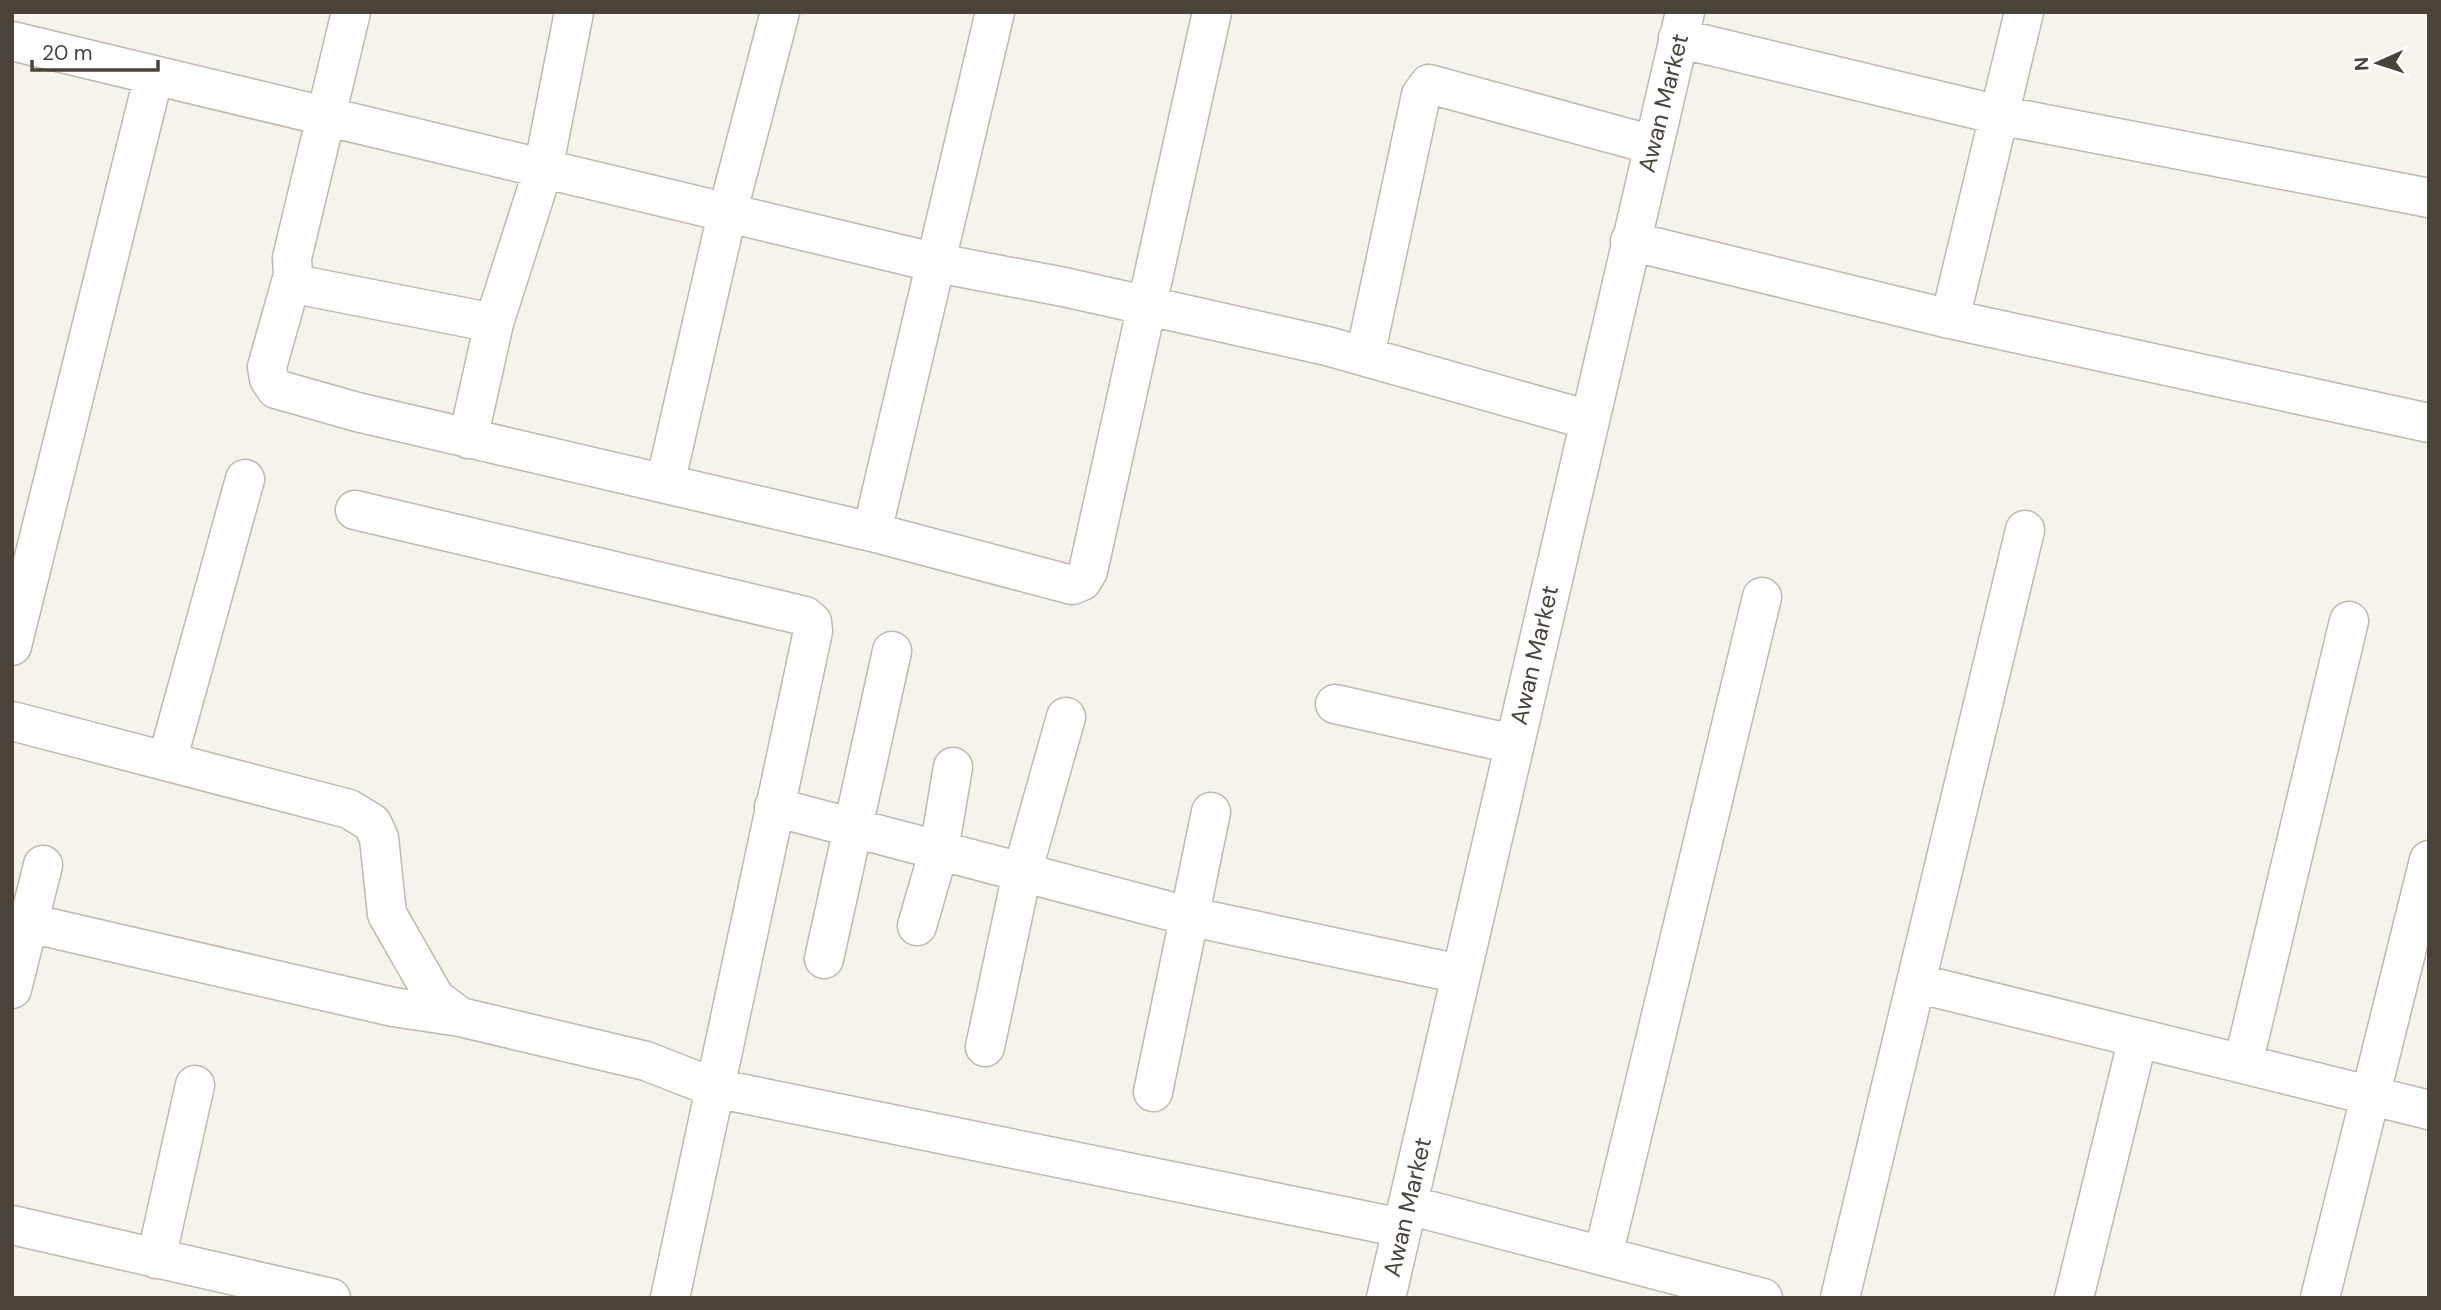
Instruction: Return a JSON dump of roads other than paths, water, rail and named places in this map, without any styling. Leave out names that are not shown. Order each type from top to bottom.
[{"type":"street","points":[[351,12],[328,117],[292,258],[293,275],[267,368],[269,379],[276,388],[468,439],[873,532],[1072,585],[1082,581],[1088,571],[1212,12]]},
{"type":"street","points":[[468,439],[495,323],[543,170],[574,12]]},
{"type":"street","points":[[665,484],[727,214],[780,12]]},
{"type":"street","points":[[873,532],[996,12]]},
{"type":"street","points":[[1950,319],[2024,12]]},
{"type":"street","points":[[1682,25],[1999,115],[2429,198]]},
{"type":"street","name":"Awan Market","points":[[1386,1298],[1682,25]]},
{"type":"street","points":[[12,41],[937,263],[1064,287],[1365,356],[1589,420]]},
{"type":"street","points":[[12,646],[154,75]]},
{"type":"street","points":[[1365,356],[1421,95],[1429,84],[1653,145]]},
{"type":"street","points":[[1630,242],[1950,319],[2429,423]]},
{"type":"street","points":[[293,275],[300,285],[495,323]]},
{"type":"street","points":[[167,761],[245,479]]},
{"type":"street","points":[[355,510],[805,616],[812,622],[813,631],[670,1298]]},
{"type":"street","points":[[1840,1298],[2025,530]]},
{"type":"street","points":[[1603,1256],[1762,597]]},
{"type":"street","points":[[2243,1063],[2349,621]]},
{"type":"street","points":[[824,959],[892,651]]},
{"type":"street","points":[[1335,704],[1513,744]]},
{"type":"street","points":[[985,1047],[1022,873],[1066,717]]},
{"type":"street","points":[[12,721],[349,809],[372,823],[379,838],[387,914],[435,998],[460,1017]]},
{"type":"street","points":[[917,926],[939,850],[953,767]]},
{"type":"street","points":[[774,807],[1192,917],[1461,974]]},
{"type":"street","points":[[1153,1092],[1212,812]]},
{"type":"street","points":[[2320,1298],[2429,860]]},
{"type":"street","points":[[12,989],[43,865]]},
{"type":"street","points":[[29,923],[393,1007],[460,1017],[646,1061],[715,1088],[1405,1216],[1603,1256],[1763,1298]]},
{"type":"street","points":[[1916,983],[2429,1110]]},
{"type":"street","points":[[2074,1298],[2138,1038]]},
{"type":"street","points":[[156,1259],[195,1084]]},
{"type":"street","points":[[12,1224],[331,1298]]}]
